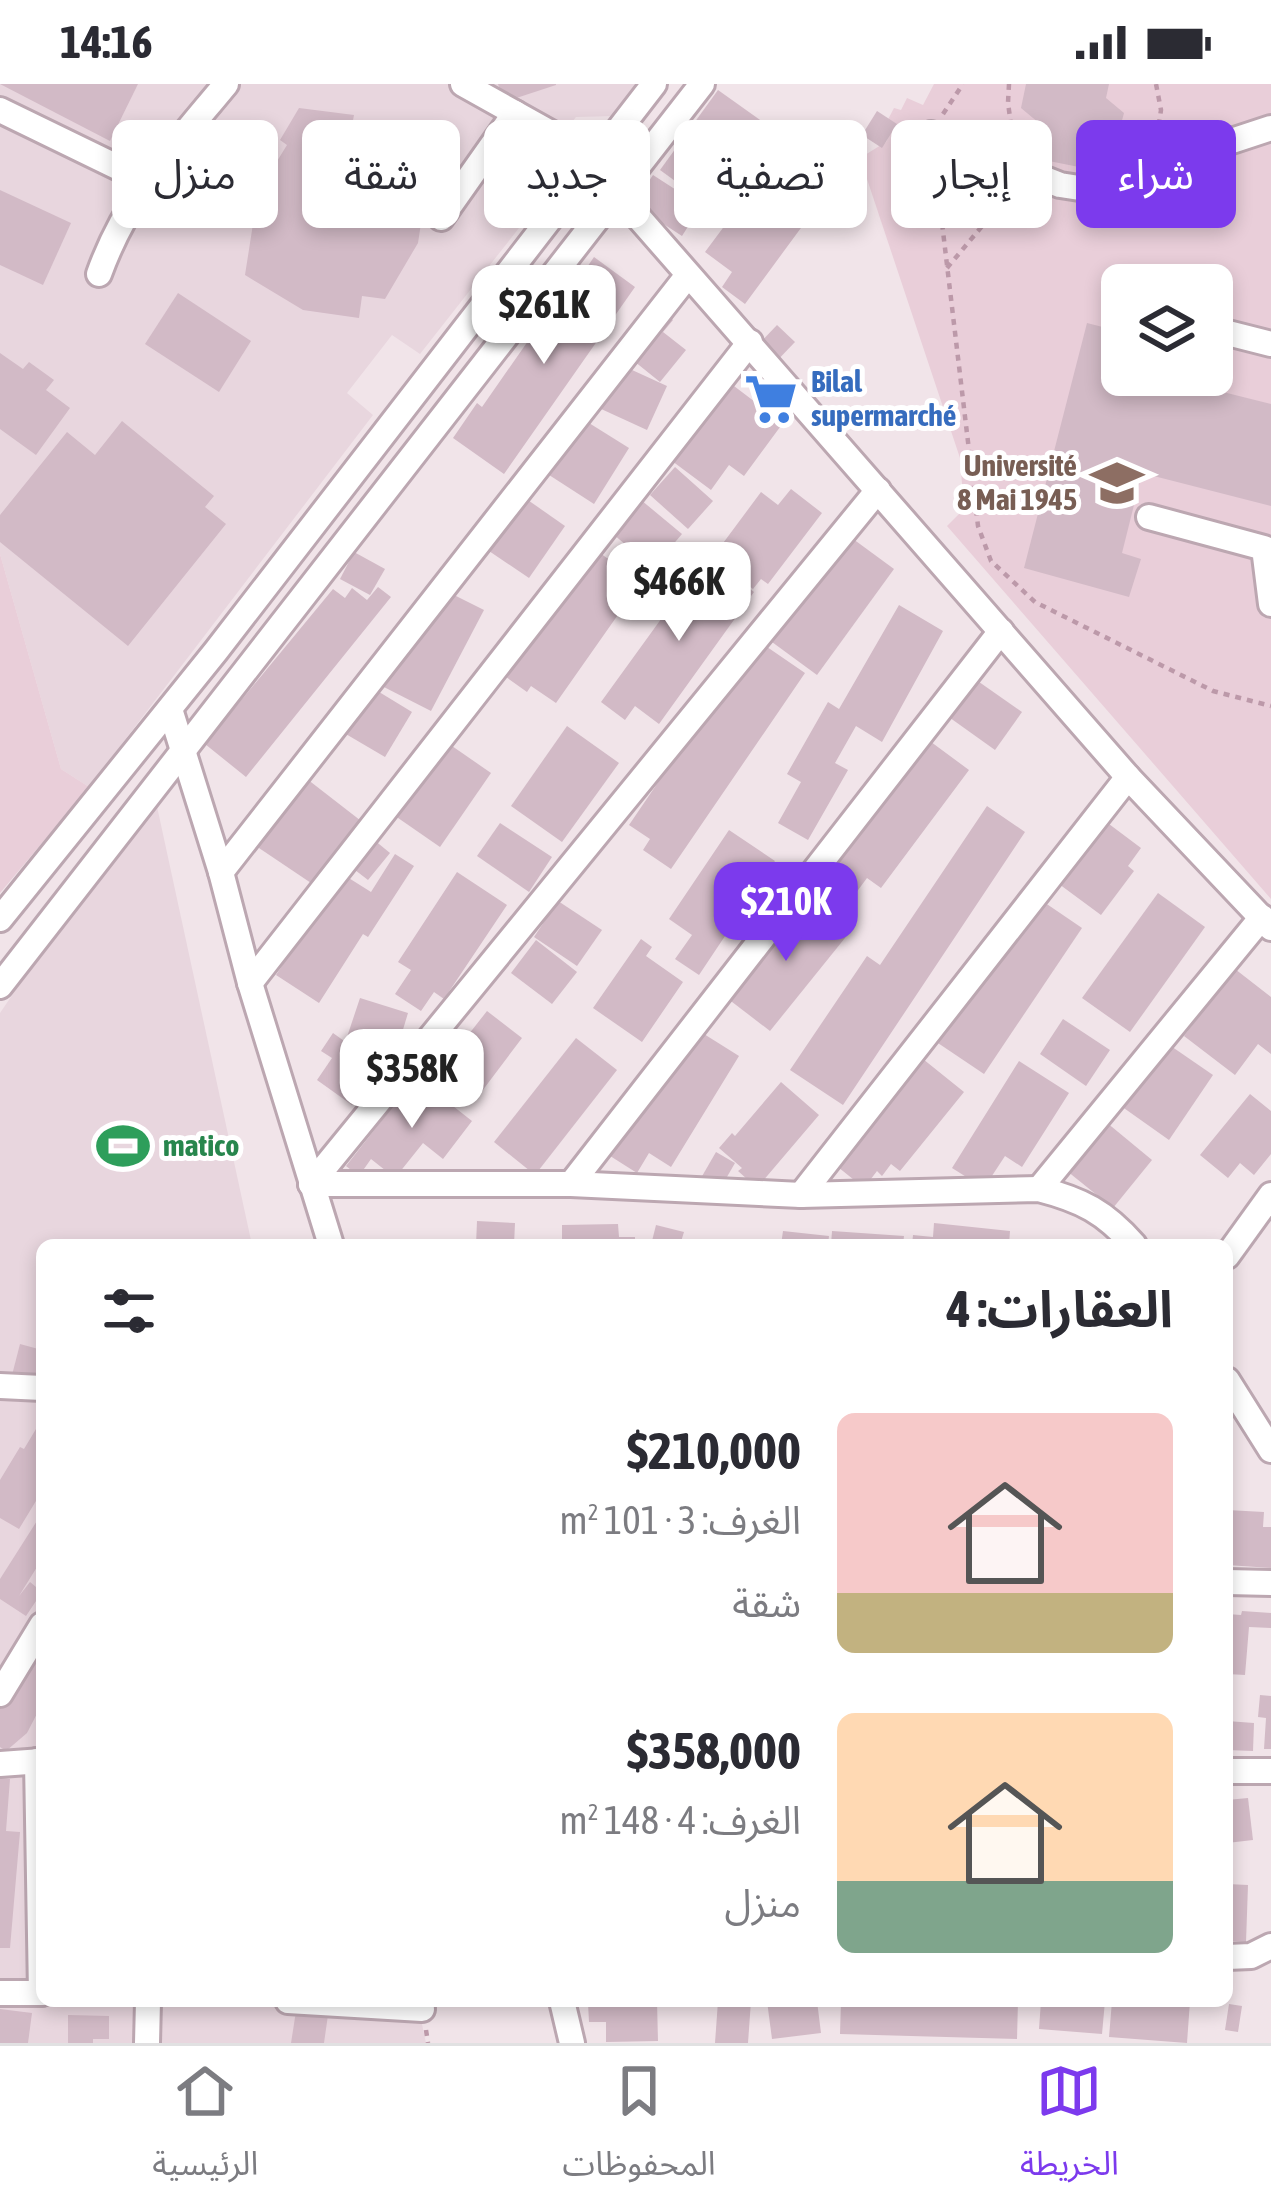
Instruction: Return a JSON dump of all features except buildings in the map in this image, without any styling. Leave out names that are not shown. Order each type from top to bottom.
[{"type":"street","points":[[197,120],[226,84]]},
{"type":"street","points":[[463,84],[528,120]]},
{"type":"street","points":[[625,120],[654,84]]},
{"type":"street","points":[[650,151],[702,84]]},
{"type":"street","points":[[0,110],[112,165]]},
{"type":"street","points":[[460,190],[515,113]]},
{"type":"street","points":[[1236,140],[1271,128]]},
{"type":"street","points":[[99,274],[117,228]]},
{"type":"street","points":[[0,919],[170,709],[541,228]]},
{"type":"street","points":[[0,986],[590,228]]},
{"type":"street","points":[[648,228],[1128,777],[1266,922],[1040,1190]]},
{"type":"street","points":[[221,872],[688,275]]},
{"type":"street","points":[[1233,334],[1271,344]]},
{"type":"street","points":[[250,982],[750,341]]},
{"type":"street","points":[[311,1184],[878,490]]},
{"type":"street","points":[[1149,517],[1264,548],[1271,604]]},
{"type":"street","points":[[571,1184],[1001,631]]},
{"type":"street","points":[[170,709],[329,1239]]},
{"type":"street","points":[[801,1196],[1128,777]]},
{"type":"street","points":[[311,1184],[571,1184],[801,1196],[1040,1190],[1089,1205],[1129,1239]]},
{"type":"street","points":[[1233,1248],[1271,1195]]},
{"type":"street","points":[[0,1386],[36,1388]]},
{"type":"street","points":[[1233,1393],[1271,1450]]},
{"type":"street","points":[[1233,1582],[1271,1582]]},
{"type":"street","points":[[0,1694],[36,1635]]},
{"type":"street","points":[[0,1764],[36,1761]]},
{"type":"street","points":[[1233,1771],[1271,1772]]},
{"type":"street","points":[[1233,1957],[1251,1956],[1271,1946]]},
{"type":"street","points":[[0,1993],[36,1993]]},
{"type":"street","points":[[148,2007],[148,2043]]},
{"type":"street","points":[[388,2007],[422,2009]]},
{"type":"street","points":[[563,2007],[572,2043]]},
{"type":"path","points":[[940,120],[964,84]]},
{"type":"path","points":[[1156,84],[1159,120]]},
{"type":"path","points":[[942,228],[978,526],[991,561],[1035,602],[1213,691],[1271,706]]},
{"type":"shaded area","points":[[0,84],[639,84],[613,116],[484,120],[484,228],[519,228],[420,354],[392,335],[347,393],[373,415],[89,787],[61,769],[0,554]]},
{"type":"shaded area","name":"Université 8 Mai 1945","points":[[934,84],[1271,84],[1271,899],[947,526],[964,509],[960,458],[867,179],[867,154],[886,142],[891,132],[883,129],[894,108],[901,110],[907,98],[923,105]]},
{"type":"shaded area","points":[[0,554],[61,769],[89,787],[0,893]]},
{"type":"shaded area","points":[[153,788],[251,1239],[36,1239],[36,2007],[418,2007],[426,2043],[0,2043],[0,1013]]},
{"type":"place","name":"Bilal supermarché","points":[[771,399]]},
{"type":"place","name":"Université 8 Mai 1945","points":[[1117,483]]},
{"type":"place","name":"matico","points":[[123,1146]]}]
